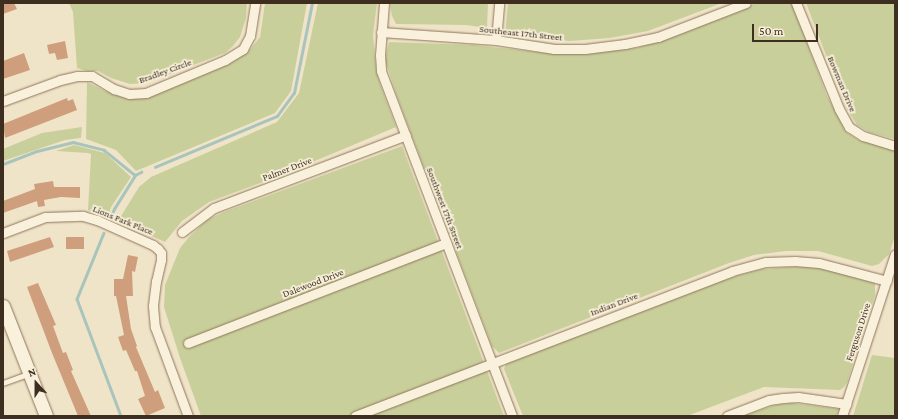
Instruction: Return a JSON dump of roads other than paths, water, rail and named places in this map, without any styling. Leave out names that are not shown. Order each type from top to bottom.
[{"type":"main road","points":[[3,306],[46,416]]},
{"type":"street","name":"Bradley Circle","points":[[3,101],[60,80],[77,76],[92,76],[114,89],[129,94],[146,93],[226,60],[243,49],[250,36],[255,3]]},
{"type":"street","name":"Southwest 17th Street","points":[[384,3],[381,32],[381,71],[512,416]]},
{"type":"street","points":[[496,40],[499,3]]},
{"type":"street","name":"Southeast 17th Street","points":[[381,32],[496,40],[554,49],[585,48],[625,44],[658,37],[746,3]]},
{"type":"street","name":"Bowman Drive","points":[[796,3],[839,108],[849,127],[863,136],[895,146]]},
{"type":"street","name":"Palmer Drive","points":[[182,232],[214,208],[406,135]]},
{"type":"street","name":"Lions Park Place","points":[[3,233],[45,217],[84,216],[153,245],[161,254],[153,306],[155,327],[188,416]]},
{"type":"street","name":"Dalewood Drive","points":[[188,343],[446,243]]},
{"type":"street","name":"Ferguson Drive","points":[[842,416],[895,254]]},
{"type":"street","name":"Indian Drive","points":[[355,416],[732,271],[766,262],[819,262],[887,281]]},
{"type":"street","points":[[726,416],[769,400],[783,398],[798,397],[846,404]]},
{"type":"lane","points":[[3,383],[29,374]]},
{"type":"waterway","points":[[155,167],[277,116],[294,93],[312,3]]},
{"type":"waterway","points":[[3,164],[37,151],[73,142],[104,150],[135,175]]},
{"type":"waterway","points":[[111,216],[135,175],[141,172]]},
{"type":"waterway","points":[[104,233],[77,299],[121,416]]}]
